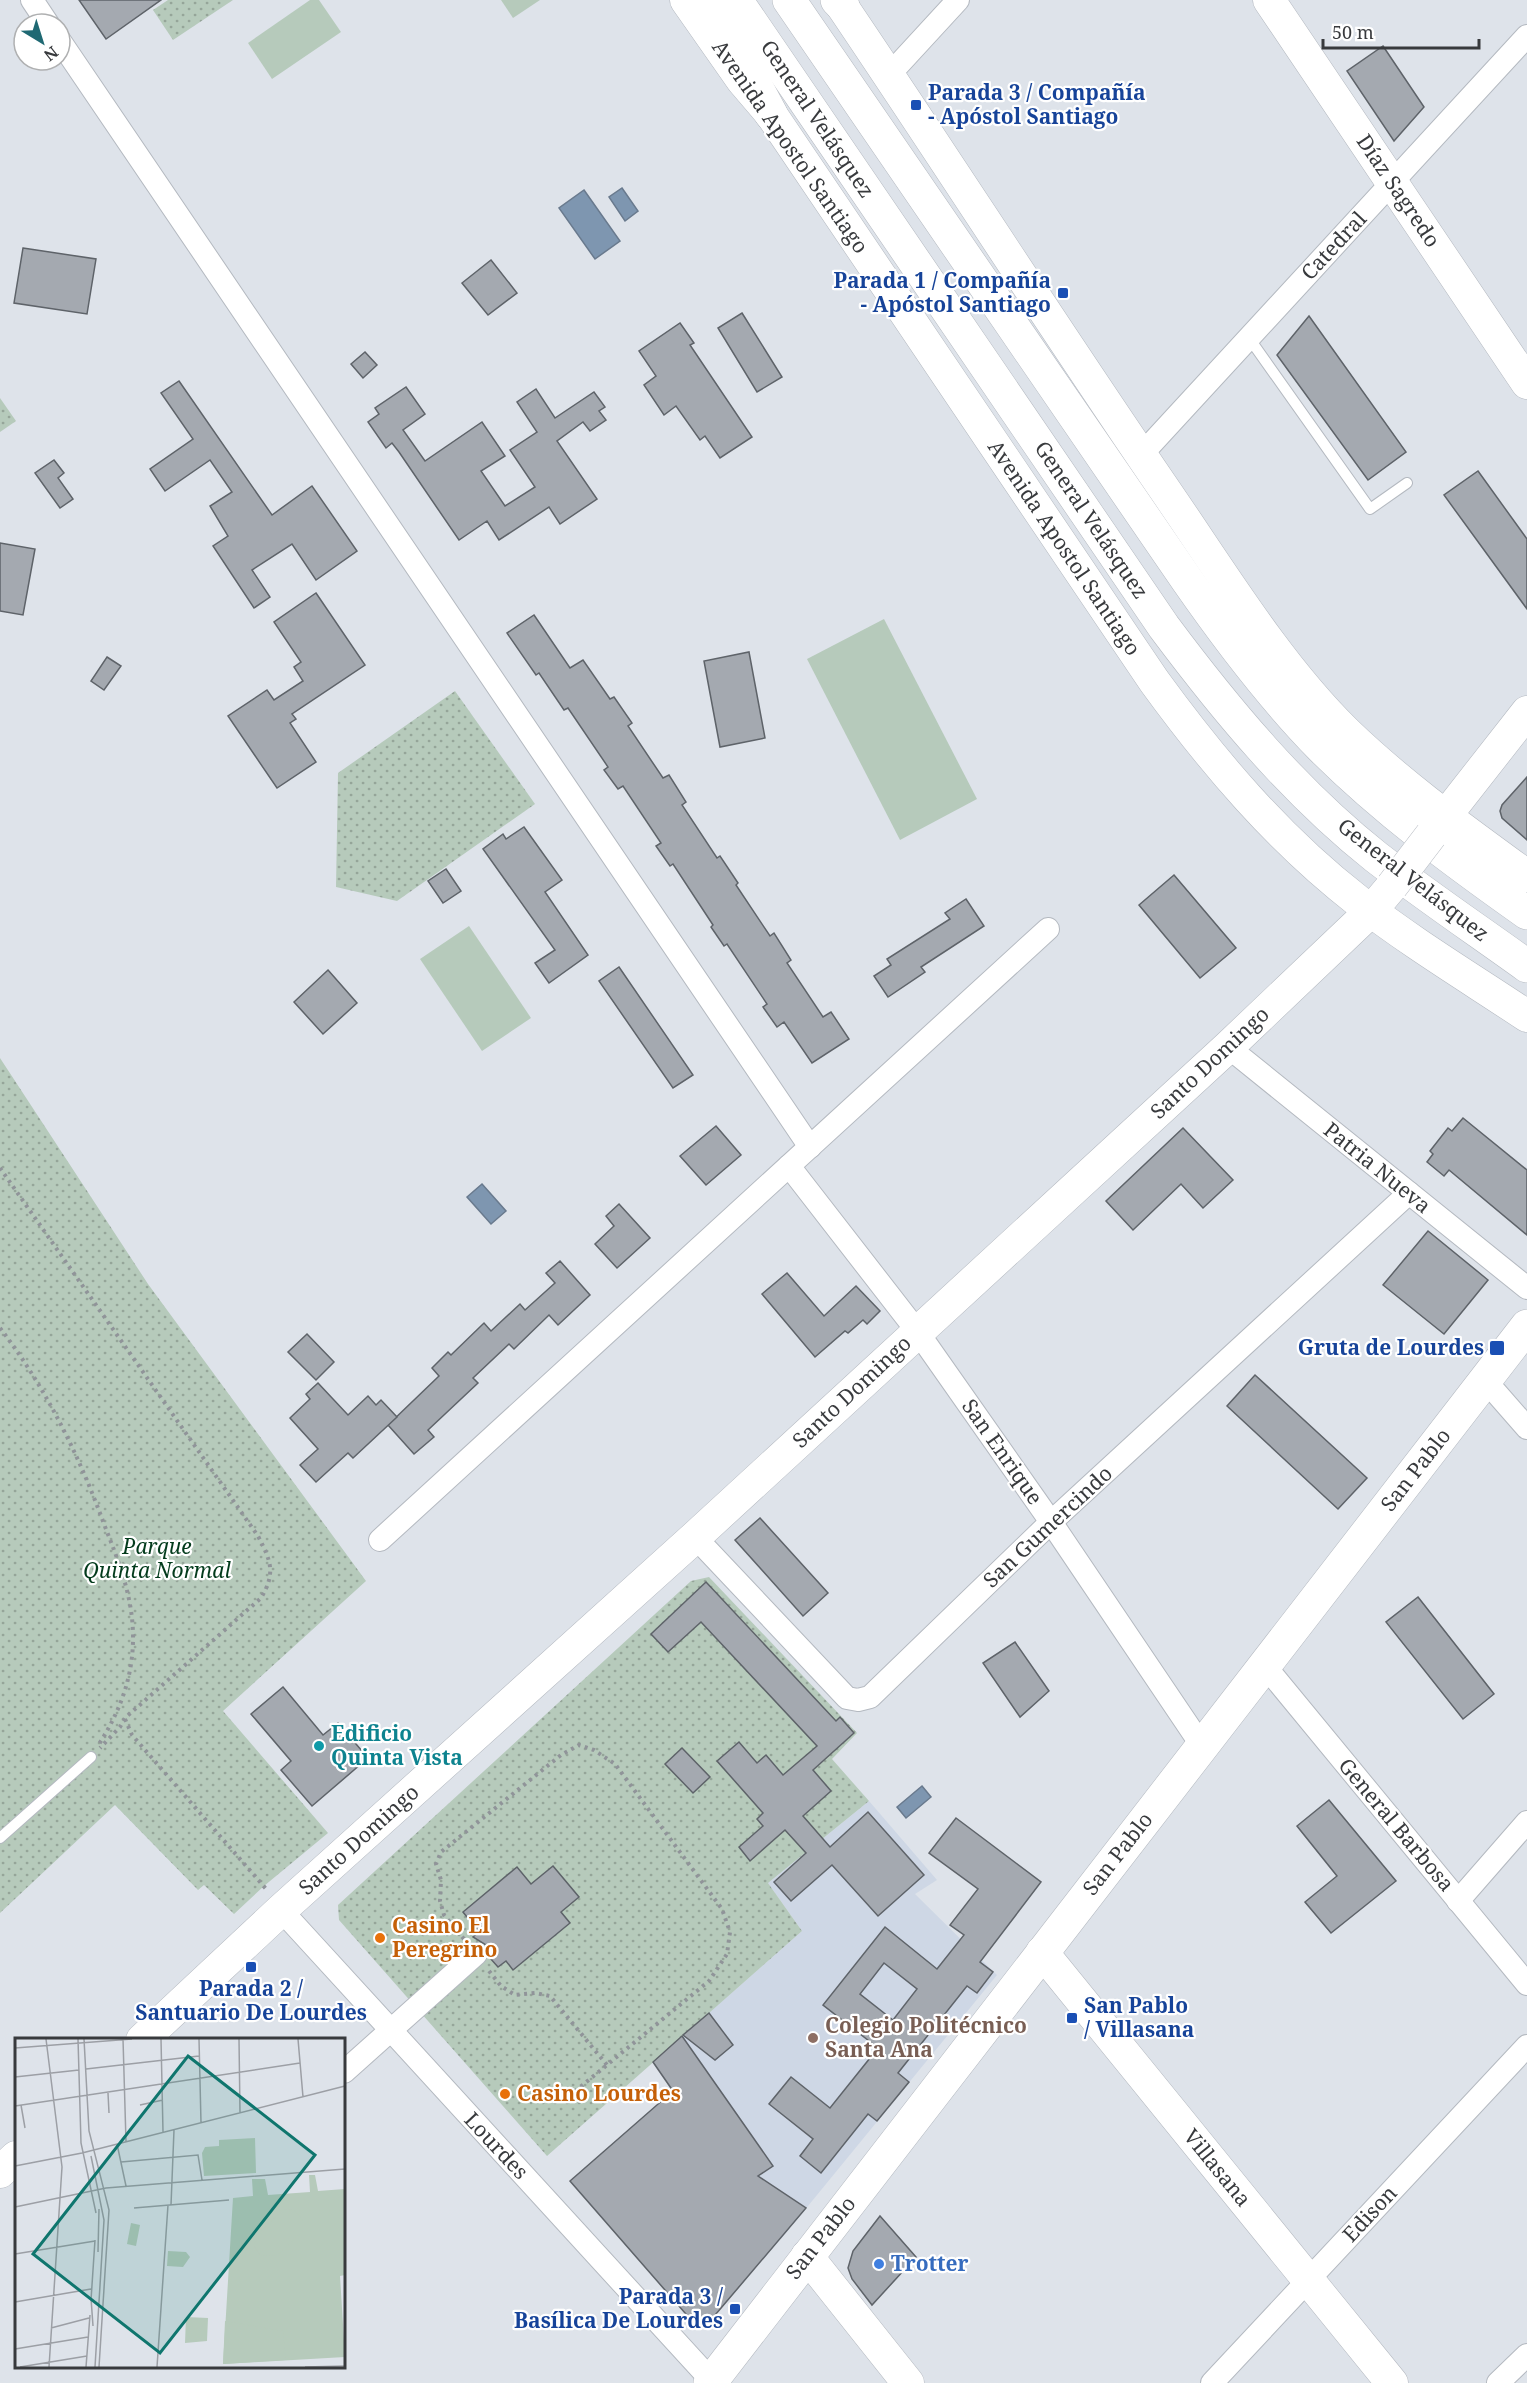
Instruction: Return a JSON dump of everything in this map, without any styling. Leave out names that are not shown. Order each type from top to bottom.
[{"type":"main road","points":[[710,0],[771,114]]},
{"type":"main road","name":"General Velásquez","points":[[736,0],[1164,627],[1224,704],[1295,783],[1375,856],[1527,966]]},
{"type":"main road","name":"General Velásquez","points":[[789,0],[1187,580],[1252,669],[1321,746],[1365,789],[1432,845],[1527,913]]},
{"type":"main road","name":"San Pablo","points":[[711,2382],[1527,1326]]},
{"type":"street","name":"Avenida Apostol Santiago","points":[[686,0],[742,80],[771,114],[1186,725],[1221,768],[1271,823],[1323,872],[1371,911],[1527,1016]]},
{"type":"street","points":[[890,75],[958,0]]},
{"type":"street","name":"Díaz Sagredo","points":[[1269,0],[1527,383]]},
{"type":"street","points":[[839,2],[890,75],[1141,455],[1255,622],[1292,670],[1345,730],[1394,777],[1438,825],[1527,876]]},
{"type":"street","name":"Catedral","points":[[1141,455],[1527,36]]},
{"type":"street","points":[[72,59],[810,1147]]},
{"type":"street","name":"Santo Domingo","points":[[144,2038],[281,1910],[695,1537],[917,1330],[1228,1047],[1371,911],[1527,712]]},
{"type":"street","points":[[380,1540],[1048,929]]},
{"type":"street","name":"Patria Nueva","points":[[1228,1047],[1527,1288]]},
{"type":"street","name":"San Enrique","points":[[789,1166],[917,1330],[1051,1522],[1202,1746]]},
{"type":"street","name":"San Gumercindo","points":[[695,1537],[847,1698],[858,1700],[870,1697],[1051,1522],[1409,1193]]},
{"type":"street","points":[[1485,1380],[1527,1428]]},
{"type":"street","name":"General Barbosa","points":[[1265,1666],[1527,1984]]},
{"type":"street","points":[[1458,1901],[1527,1822]]},
{"type":"street","name":"Lourdes","points":[[281,1910],[711,2382]]},
{"type":"street","name":"Villasana","points":[[1042,1952],[1392,2383]]},
{"type":"street","points":[[345,2071],[476,1954]]},
{"type":"street","name":"Edison","points":[[1212,2383],[1527,2046]]},
{"type":"street","points":[[0,2172],[15,2158]]},
{"type":"street","points":[[807,2256],[909,2383]]},
{"type":"street","points":[[1498,2383],[1527,2355]]},
{"type":"lane","points":[[1249,338],[1370,509],[1407,483]]},
{"type":"lane","points":[[0,1838],[91,1757]]},
{"type":"path","points":[[0,1168],[258,1536],[270,1564],[271,1576],[261,1598],[125,1718],[120,1727],[91,1757]]},
{"type":"path","points":[[0,1328],[36,1379],[75,1449],[128,1592],[133,1634],[129,1677],[117,1715],[91,1757]]},
{"type":"path","points":[[125,1718],[132,1735],[264,1886],[281,1910]]},
{"type":"path","points":[[562,2102],[607,2065],[709,1981],[727,1954],[729,1932],[722,1909],[615,1764],[594,1750],[579,1745],[561,1755],[441,1852],[436,1864],[441,1880],[440,1901],[444,1915],[501,1986],[515,1995],[535,1993],[550,1996],[607,2065]]},
{"type":"shaded area","name":"Colegio Politécnico Santa Ana","points":[[869,1801],[937,1880],[915,1894],[997,1975],[781,2239],[653,2062],[802,1931],[768,1883]]},
{"type":"green space","points":[[168,0],[233,0],[173,40],[153,10]]},
{"type":"green space","points":[[310,0],[319,0],[341,32],[272,79],[248,43]]},
{"type":"green space","points":[[501,0],[540,0],[513,18]]},
{"type":"green space","points":[[0,398],[16,421],[0,432]]},
{"type":"green space","points":[[884,619],[977,799],[900,840],[807,659]]},
{"type":"green space","points":[[455,691],[535,804],[397,901],[336,887],[338,773]]},
{"type":"green space","points":[[469,926],[531,1018],[482,1051],[420,959]]},
{"type":"green space","name":"Parque Quinta Normal","points":[[0,1058],[148,1284],[366,1581],[223,1711],[328,1833],[234,1914],[204,1885],[198,1890],[115,1805],[0,1913]]},
{"type":"green space","points":[[709,1577],[857,1733],[832,1759],[869,1801],[768,1883],[802,1931],[547,2156],[339,1920],[338,1905],[691,1581]]},
{"type":"water","points":[[622,188],[638,211],[625,221],[609,197]]},
{"type":"water","points":[[584,190],[620,241],[595,259],[559,208]]},
{"type":"water","points":[[482,1184],[506,1211],[491,1224],[467,1197]]},
{"type":"water","points":[[922,1786],[931,1797],[906,1818],[897,1807]]},
{"type":"building","points":[[79,0],[161,0],[106,39]]},
{"type":"building","points":[[1383,46],[1424,107],[1394,141],[1347,71]]},
{"type":"building","points":[[23,248],[96,259],[87,314],[14,303]]},
{"type":"building","points":[[491,260],[517,293],[488,315],[462,283]]},
{"type":"building","points":[[742,313],[782,377],[757,392],[718,328]]},
{"type":"building","points":[[1309,316],[1406,452],[1368,480],[1277,355]]},
{"type":"building","points":[[680,323],[694,343],[690,345],[752,437],[720,458],[705,436],[700,440],[676,406],[664,415],[644,385],[656,376],[639,351]]},
{"type":"building","points":[[365,352],[377,365],[363,378],[351,364]]},
{"type":"building","points":[[179,381],[272,515],[312,486],[357,551],[316,580],[292,544],[252,570],[270,597],[254,608],[213,546],[228,536],[210,506],[232,492],[210,460],[165,491],[150,469],[193,439],[161,393]]},
{"type":"building","points":[[406,387],[425,414],[403,430],[425,461],[482,422],[505,456],[481,471],[505,506],[535,487],[510,450],[537,432],[517,402],[536,389],[555,418],[594,392],[605,407],[599,411],[606,420],[590,431],[583,422],[557,441],[597,499],[560,524],[549,507],[499,540],[487,521],[459,540],[399,452],[392,443],[386,448],[368,422],[379,414],[375,408]]},
{"type":"building","points":[[54,460],[64,473],[58,478],[73,499],[60,508],[35,473]]},
{"type":"building","points":[[1478,471],[1527,539],[1527,609],[1444,495]]},
{"type":"building","points":[[0,543],[35,549],[23,615],[0,611]]},
{"type":"building","points":[[316,593],[365,665],[292,714],[296,719],[290,723],[316,762],[277,788],[228,716],[267,690],[274,700],[303,681],[294,667],[301,662],[274,622]]},
{"type":"building","points":[[534,615],[570,668],[583,660],[610,699],[614,697],[632,723],[628,726],[663,778],[669,775],[686,802],[682,805],[717,858],[720,856],[738,883],[736,885],[770,936],[774,933],[791,960],[787,963],[823,1017],[831,1012],[849,1039],[812,1063],[784,1022],[777,1027],[763,1007],[767,1004],[727,944],[724,946],[673,864],[670,866],[656,846],[661,843],[623,786],[618,789],[604,770],[608,767],[568,708],[564,710],[539,673],[536,675],[507,633]]},
{"type":"building","points":[[749,652],[765,738],[720,747],[704,661]]},
{"type":"building","points":[[107,657],[121,666],[104,690],[91,681]]},
{"type":"building","points":[[1527,777],[1527,840],[1502,818],[1500,811],[1502,805]]},
{"type":"building","points":[[524,827],[562,880],[545,892],[588,955],[549,983],[535,963],[555,950],[483,849],[503,834],[506,839]]},
{"type":"building","points":[[446,869],[461,891],[443,903],[428,881]]},
{"type":"building","points":[[1174,875],[1236,948],[1200,978],[1139,905]]},
{"type":"building","points":[[966,899],[984,926],[921,967],[925,972],[888,997],[874,976],[891,965],[887,959],[950,919],[945,913]]},
{"type":"building","points":[[619,967],[693,1075],[673,1088],[599,981]]},
{"type":"building","points":[[328,970],[357,1003],[323,1034],[294,1002]]},
{"type":"building","points":[[1463,1118],[1527,1170],[1527,1235],[1449,1170],[1444,1176],[1427,1162],[1433,1154],[1430,1151],[1448,1128],[1452,1131]]},
{"type":"building","points":[[716,1126],[741,1155],[706,1185],[680,1156]]},
{"type":"building","points":[[1183,1128],[1233,1180],[1203,1208],[1181,1184],[1133,1230],[1106,1201]]},
{"type":"building","points":[[619,1204],[650,1238],[617,1268],[595,1244],[614,1226],[606,1216]]},
{"type":"building","points":[[1428,1231],[1488,1280],[1444,1334],[1383,1285]]},
{"type":"building","points":[[560,1261],[590,1295],[558,1325],[549,1315],[514,1349],[509,1344],[473,1378],[478,1383],[428,1430],[434,1437],[414,1454],[388,1425],[439,1376],[432,1368],[448,1352],[451,1355],[484,1323],[491,1331],[520,1304],[525,1310],[555,1283],[546,1273]]},
{"type":"building","points":[[787,1273],[824,1316],[856,1286],[880,1311],[867,1324],[863,1320],[848,1333],[845,1331],[815,1357],[762,1294]]},
{"type":"building","points":[[307,1334],[334,1362],[316,1380],[288,1352]]},
{"type":"building","points":[[1255,1375],[1367,1478],[1338,1509],[1227,1406]]},
{"type":"building","points":[[318,1383],[348,1415],[368,1396],[376,1405],[381,1400],[397,1417],[353,1458],[348,1453],[316,1482],[300,1465],[318,1449],[290,1418],[310,1399],[306,1394]]},
{"type":"building","points":[[760,1518],[828,1593],[803,1616],[735,1540]]},
{"type":"building","points":[[706,1582],[836,1721],[840,1717],[854,1733],[813,1770],[831,1791],[803,1816],[830,1847],[868,1812],[924,1875],[878,1916],[832,1865],[791,1901],[774,1882],[806,1853],[785,1830],[750,1861],[739,1847],[763,1826],[757,1819],[763,1813],[717,1761],[739,1742],[757,1763],[766,1755],[783,1775],[817,1746],[701,1622],[668,1652],[651,1634]]},
{"type":"building","points":[[1418,1597],[1494,1694],[1463,1719],[1386,1622]]},
{"type":"building","points":[[1015,1642],[1049,1691],[1020,1717],[983,1663]]},
{"type":"building","name":"Edificio Quinta Vista","points":[[283,1687],[323,1735],[338,1723],[368,1758],[312,1806],[281,1770],[291,1761],[251,1714]]},
{"type":"building","points":[[682,1748],[710,1777],[693,1793],[665,1764]]},
{"type":"building","points":[[1329,1800],[1396,1881],[1331,1933],[1305,1902],[1337,1876],[1297,1826]]},
{"type":"building","points":[[956,1818],[1041,1882],[980,1962],[993,1972],[977,1993],[967,1986],[898,2073],[909,2082],[877,2121],[868,2114],[821,2173],[800,2156],[813,2139],[769,2104],[791,2077],[830,2108],[878,2048],[823,2005],[885,1927],[937,1969],[964,1935],[950,1925],[978,1889],[929,1853]],"holes":[[[884,1963],[917,1989],[893,2020],[860,1994]]]},
{"type":"building","points":[[553,1866],[579,1897],[561,1912],[570,1923],[513,1970],[506,1961],[498,1967],[489,1957],[486,1945],[473,1937],[479,1932],[463,1912],[517,1867],[531,1884]]},
{"type":"building","points":[[709,2013],[733,2045],[715,2060],[683,2035]]},
{"type":"building","points":[[682,2036],[773,2166],[758,2176],[806,2208],[710,2321],[692,2321],[570,2181],[673,2091],[653,2062]]},
{"type":"building","name":"Trotter","points":[[880,2216],[916,2257],[872,2305],[852,2279],[848,2268],[853,2251]]},
{"type":"place","name":"Parada 3 / Compañía - Apóstol Santiago","points":[[916,105]]},
{"type":"place","name":"Parada 1 / Compañía - Apóstol Santiago","points":[[1063,293]]},
{"type":"place","name":"Gruta de Lourdes","points":[[1497,1348]]},
{"type":"place","name":"Edificio Quinta Vista","points":[[319,1746]]},
{"type":"place","name":"Casino El Peregrino","points":[[380,1938]]},
{"type":"place","name":"Parada 2 / Santuario De Lourdes","points":[[251,1967]]},
{"type":"place","name":"San Pablo / Villasana","points":[[1072,2018]]},
{"type":"place","name":"Colegio Politécnico Santa Ana","points":[[813,2038]]},
{"type":"place","name":"Casino Lourdes","points":[[505,2094]]},
{"type":"place","name":"Trotter","points":[[879,2264]]},
{"type":"place","name":"Parada 3 / Basílica De Lourdes","points":[[735,2309]]}]
